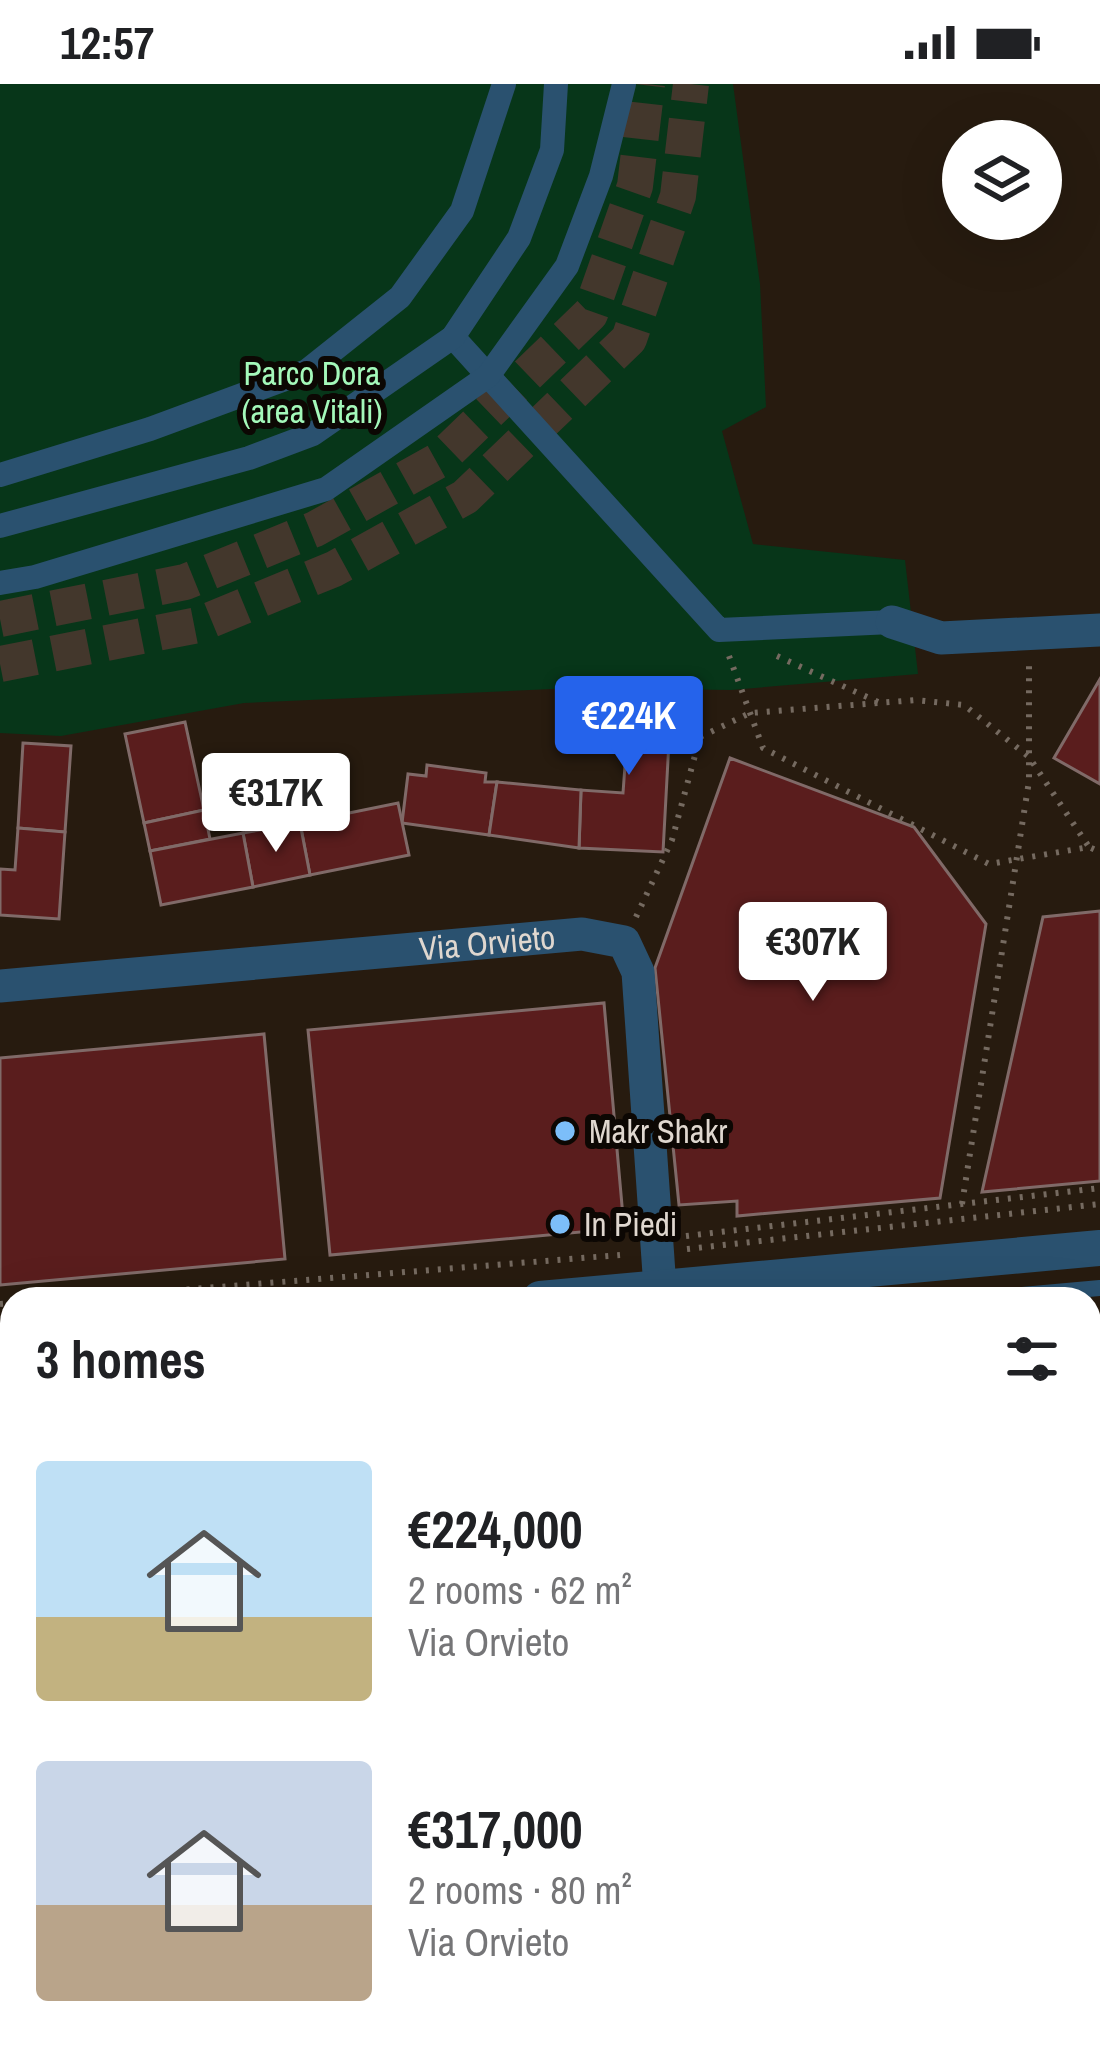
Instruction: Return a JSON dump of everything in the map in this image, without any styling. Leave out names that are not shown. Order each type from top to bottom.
[{"type":"street","points":[[0,475],[150,429],[307,371],[400,298],[462,211],[504,84]]},
{"type":"street","points":[[0,526],[249,458],[313,434],[453,337],[518,238],[552,150],[556,84]]},
{"type":"street","points":[[0,584],[326,489],[488,376],[567,266],[601,176],[625,84]]},
{"type":"street","points":[[453,337],[719,631],[892,622],[941,638],[1100,630]]},
{"type":"street","name":"Via Orvieto","points":[[0,986],[581,934],[624,942]]},
{"type":"street","points":[[624,942],[638,972],[657,1260]]},
{"type":"street","points":[[576,1287],[657,1260],[1100,1248]]},
{"type":"path","points":[[719,631],[881,703]]},
{"type":"path","points":[[719,631],[763,748],[989,863],[1089,847]]},
{"type":"path","points":[[962,1204],[1029,781],[1029,633]]},
{"type":"path","points":[[624,942],[672,840],[700,737],[750,713],[916,700],[964,705],[1029,757],[1089,847],[1100,852]]},
{"type":"path","points":[[657,1260],[962,1204],[1100,1188]]},
{"type":"path","points":[[249,1287],[657,1260],[1100,1204]]},
{"type":"green space","name":"Parco Dora (area Vitali)","points":[[0,84],[733,84],[760,284],[766,407],[722,431],[753,544],[905,560],[918,674],[731,690],[574,688],[244,703],[61,736],[0,733]]},
{"type":"building","points":[[1100,679],[1100,784],[1054,758]]},
{"type":"building","points":[[593,700],[671,704],[663,852],[579,848],[581,790],[623,793],[626,752],[590,750]]},
{"type":"building","points":[[185,722],[204,810],[144,823],[125,734]]},
{"type":"building","points":[[23,743],[71,746],[65,832],[18,828]]},
{"type":"building","points":[[730,758],[914,827],[986,924],[940,1198],[737,1216],[737,1201],[679,1205],[655,968]]},
{"type":"building","points":[[427,765],[486,773],[485,782],[497,782],[489,835],[402,823],[408,774],[426,776]]},
{"type":"building","points":[[497,782],[581,790],[579,848],[489,835]]},
{"type":"building","points":[[398,803],[409,855],[310,875],[300,823]]},
{"type":"building","points":[[204,810],[210,839],[150,851],[144,823]]},
{"type":"building","points":[[300,823],[310,875],[253,887],[243,833]]},
{"type":"building","points":[[18,828],[65,832],[59,919],[0,915],[0,869],[15,870]]},
{"type":"building","points":[[243,833],[253,887],[161,905],[150,851]]},
{"type":"building","points":[[1100,911],[1100,1181],[982,1192],[1043,917]]},
{"type":"building","points":[[604,1003],[624,1228],[330,1255],[308,1030]]},
{"type":"building","points":[[264,1034],[285,1259],[0,1285],[0,1058]]},
{"type":"tunnel","points":[[0,619],[185,582],[315,529],[439,460],[590,314],[635,186],[647,84]]},
{"type":"tunnel","points":[[0,664],[198,625],[334,569],[465,497],[629,339],[678,196],[691,84]]},
{"type":"place","name":"Makr Shakr","points":[[565,1131]]},
{"type":"place","name":"In Piedi","points":[[560,1224]]}]
